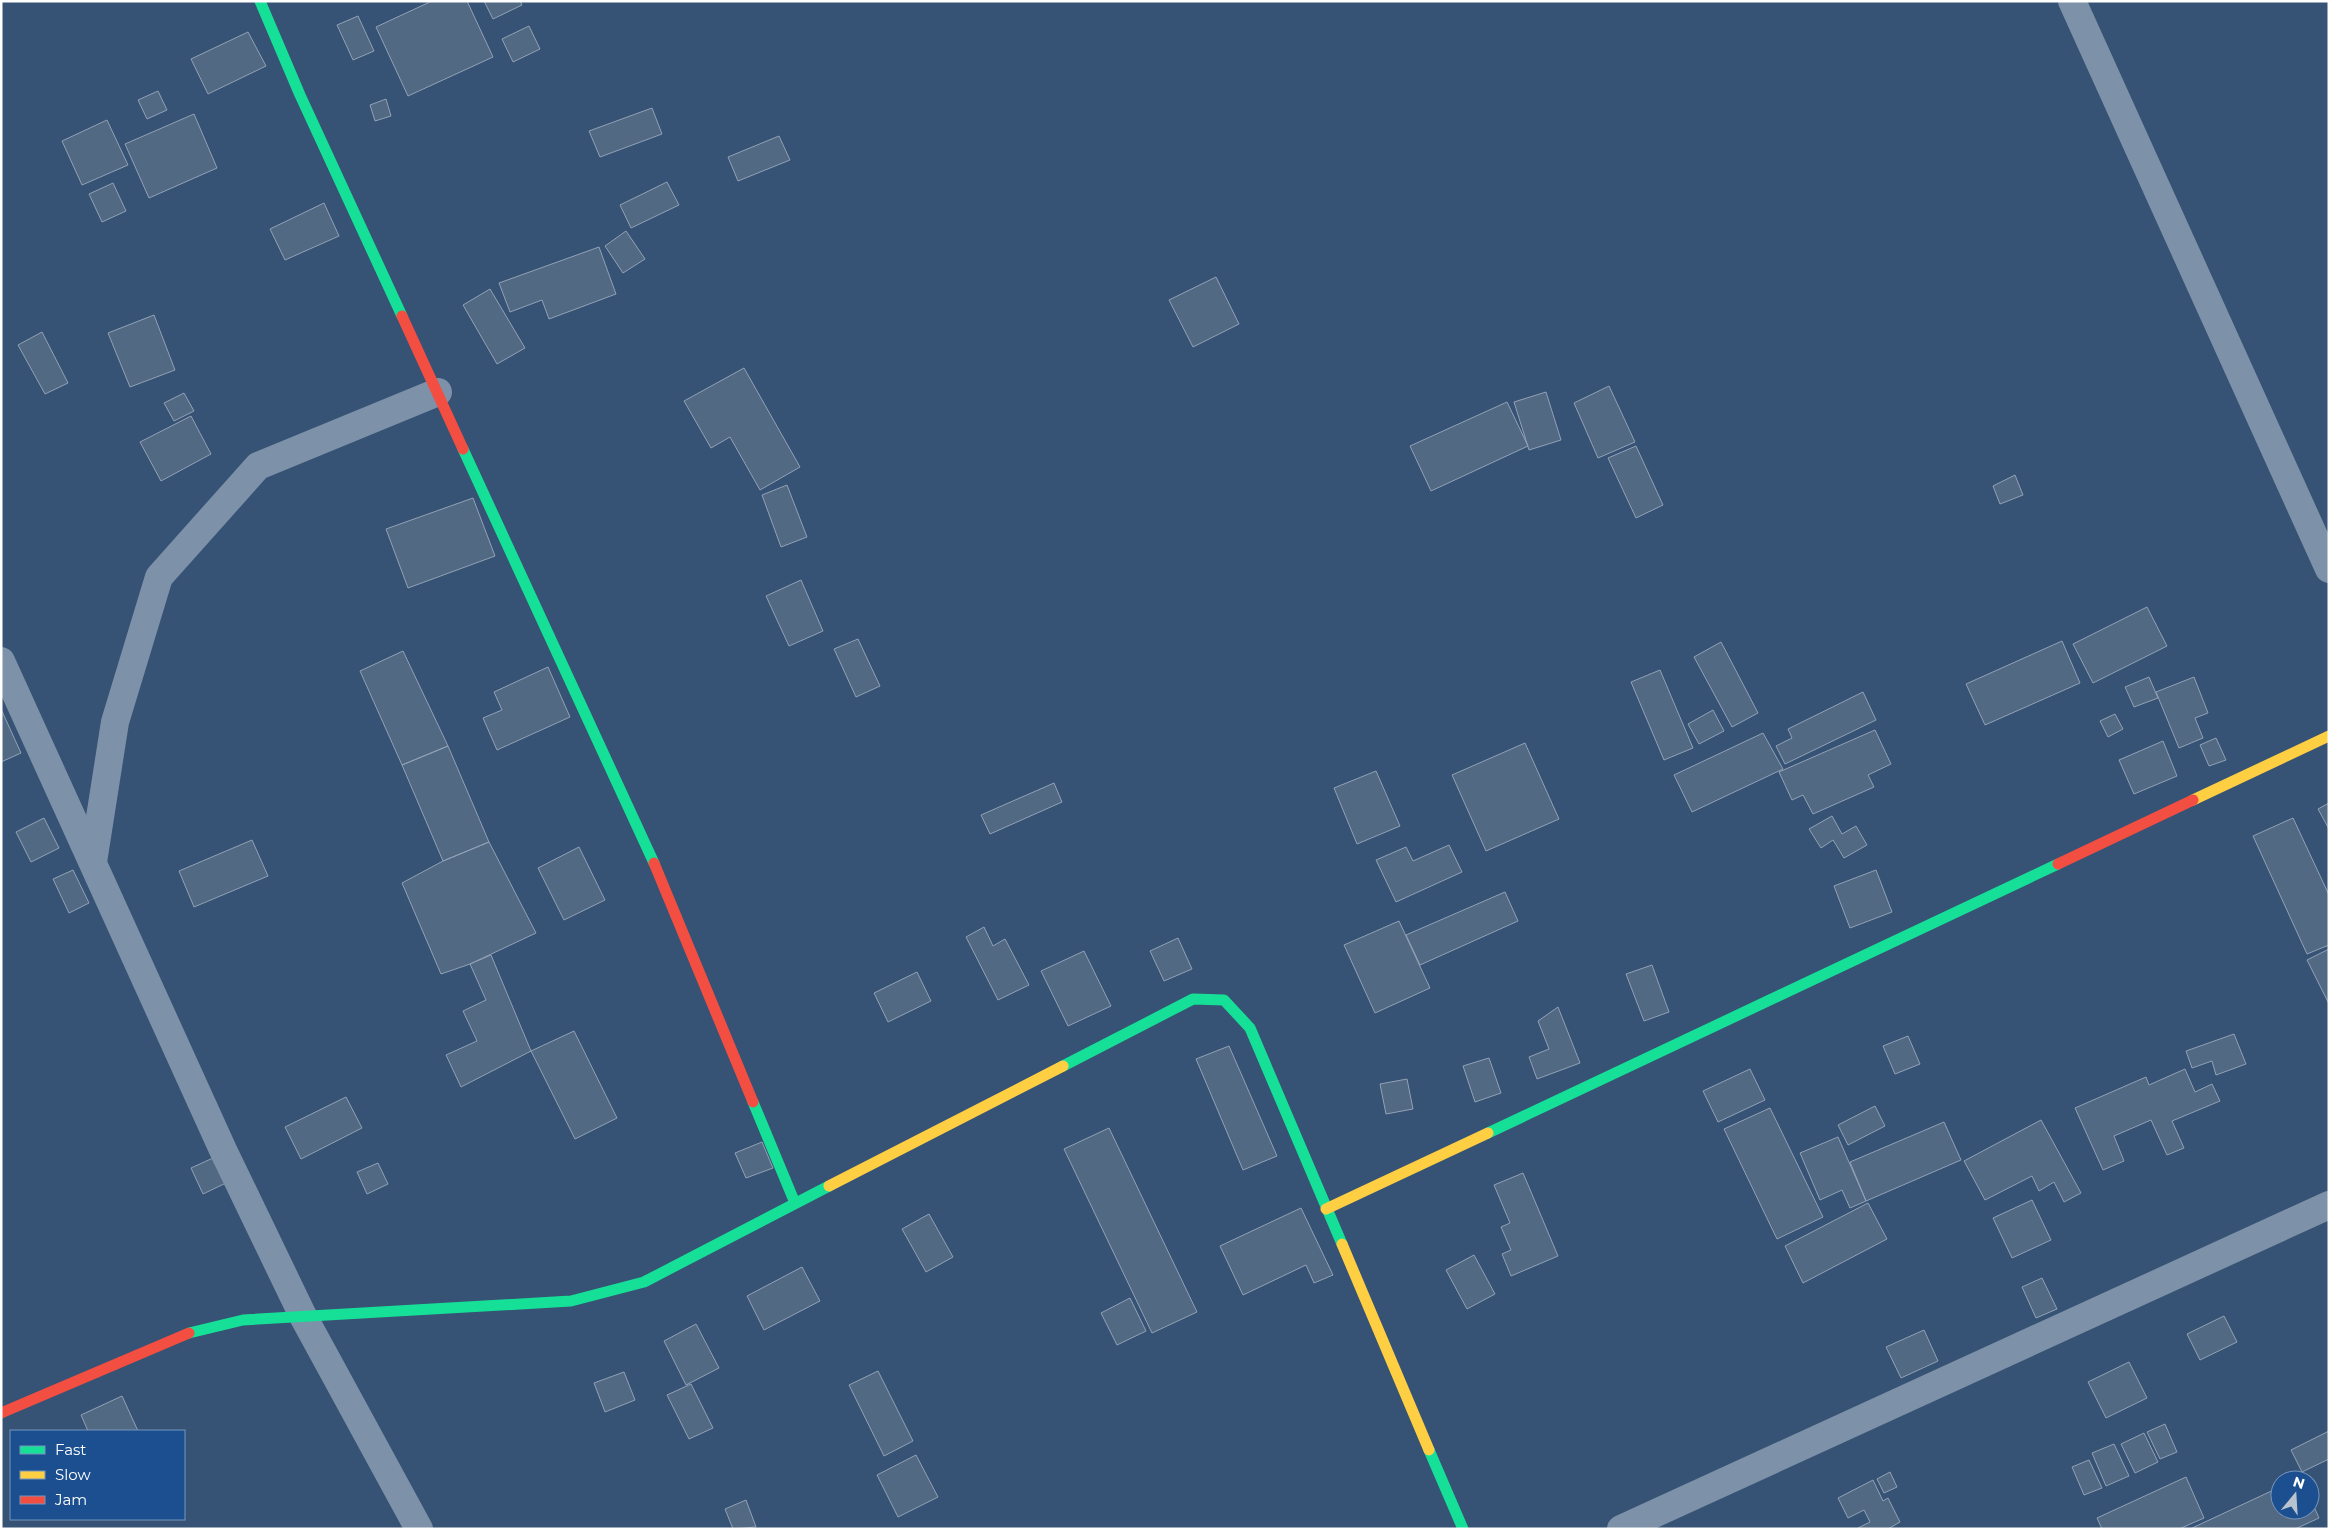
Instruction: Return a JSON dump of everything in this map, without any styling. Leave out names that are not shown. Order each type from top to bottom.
[{"type":"street","points":[[260,1],[300,95],[653,860],[795,1203]]},
{"type":"street","points":[[2072,1],[2329,569]]},
{"type":"street","points":[[93,862],[116,722],[160,577],[258,466],[438,392]]},
{"type":"street","points":[[1,661],[224,1150],[303,1316],[419,1529]]},
{"type":"street","points":[[1326,1209],[2329,736]]},
{"type":"street","points":[[1,1413],[195,1331],[243,1320],[571,1301],[644,1282],[1193,999],[1224,1000],[1250,1028],[1463,1529]]},
{"type":"street","points":[[1621,1529],[2329,1205]]},
{"type":"building","points":[[432,1],[467,1],[493,57],[408,96],[376,27]]},
{"type":"building","points":[[484,1],[520,1],[522,5],[493,19]]},
{"type":"building","points":[[358,16],[374,51],[353,60],[337,25]]},
{"type":"building","points":[[529,26],[540,49],[513,62],[502,39]]},
{"type":"building","points":[[248,32],[266,66],[208,94],[191,59]]},
{"type":"building","points":[[158,91],[167,110],[147,119],[138,100]]},
{"type":"building","points":[[386,99],[391,116],[375,121],[370,105]]},
{"type":"building","points":[[652,108],[662,134],[600,157],[589,131]]},
{"type":"building","points":[[194,114],[217,168],[149,198],[125,144]]},
{"type":"building","points":[[107,120],[128,165],[82,185],[62,141]]},
{"type":"building","points":[[779,136],[790,160],[738,181],[728,157]]},
{"type":"building","points":[[667,182],[679,205],[631,228],[620,205]]},
{"type":"building","points":[[113,183],[126,211],[102,222],[89,194]]},
{"type":"building","points":[[324,203],[339,236],[285,260],[270,229]]},
{"type":"building","points":[[626,231],[645,259],[623,273],[605,246]]},
{"type":"building","points":[[599,247],[616,294],[549,319],[542,300],[510,312],[499,283]]},
{"type":"building","points":[[1216,277],[1239,324],[1193,347],[1169,300]]},
{"type":"building","points":[[490,289],[525,348],[497,364],[463,305]]},
{"type":"building","points":[[154,315],[175,370],[130,387],[108,333]]},
{"type":"building","points":[[42,332],[68,383],[45,394],[18,345]]},
{"type":"building","points":[[744,368],[800,467],[760,490],[730,437],[711,448],[684,401]]},
{"type":"building","points":[[1609,386],[1635,442],[1598,458],[1574,403]]},
{"type":"building","points":[[1546,392],[1561,440],[1529,450],[1514,402]]},
{"type":"building","points":[[184,393],[194,411],[174,421],[164,403]]},
{"type":"building","points":[[1507,402],[1528,446],[1431,491],[1410,446]]},
{"type":"building","points":[[191,416],[211,454],[161,481],[140,442]]},
{"type":"building","points":[[1636,446],[1663,505],[1636,518],[1608,458]]},
{"type":"building","points":[[2015,475],[2023,495],[2000,504],[1993,486]]},
{"type":"building","points":[[787,485],[807,537],[781,547],[762,495]]},
{"type":"building","points":[[473,498],[495,556],[408,588],[386,529]]},
{"type":"building","points":[[801,580],[823,631],[789,646],[766,596]]},
{"type":"building","points":[[2147,607],[2167,646],[2093,683],[2073,644]]},
{"type":"building","points":[[858,639],[880,686],[856,697],[834,649]]},
{"type":"building","points":[[2062,641],[2080,683],[1985,725],[1966,684]]},
{"type":"building","points":[[1721,642],[1758,713],[1732,727],[1694,657]]},
{"type":"building","points":[[403,651],[448,746],[402,765],[360,671]]},
{"type":"building","points":[[548,667],[570,717],[497,750],[483,718],[502,710],[494,692]]},
{"type":"building","points":[[1660,670],[1693,748],[1664,760],[1631,682]]},
{"type":"building","points":[[2149,677],[2158,698],[2134,707],[2125,687]]},
{"type":"building","points":[[2194,677],[2208,713],[2195,718],[2203,738],[2179,748],[2156,692]]},
{"type":"building","points":[[1863,692],[1876,720],[1785,764],[1776,746],[1792,738],[1788,729]]},
{"type":"building","points":[[1,709],[21,753],[1,762]]},
{"type":"building","points":[[1713,710],[1724,731],[1699,744],[1688,724]]},
{"type":"building","points":[[2115,714],[2123,729],[2108,737],[2100,721]]},
{"type":"building","points":[[1875,730],[1891,764],[1868,775],[1874,787],[1813,814],[1803,795],[1792,800],[1779,772]]},
{"type":"building","points":[[1763,733],[1783,769],[1692,812],[1674,775]]},
{"type":"building","points":[[2216,738],[2226,760],[2209,766],[2200,745]]},
{"type":"building","points":[[2163,741],[2177,776],[2134,794],[2119,760]]},
{"type":"building","points":[[1525,743],[1559,819],[1486,851],[1452,775]]},
{"type":"building","points":[[448,746],[489,842],[443,861],[402,765]]},
{"type":"building","points":[[1376,771],[1400,826],[1357,844],[1334,788]]},
{"type":"building","points":[[1054,783],[1062,802],[990,834],[981,815]]},
{"type":"building","points":[[2329,803],[2329,829],[2318,809]]},
{"type":"building","points":[[1832,816],[1842,834],[1856,826],[1867,845],[1844,858],[1833,840],[1821,848],[1809,829]]},
{"type":"building","points":[[44,818],[59,848],[31,862],[16,832]]},
{"type":"building","points":[[2293,818],[2329,895],[2329,945],[2307,954],[2253,836]]},
{"type":"building","points":[[252,840],[268,876],[194,907],[179,871]]},
{"type":"building","points":[[489,842],[536,933],[470,964],[441,974],[402,883],[443,861]]},
{"type":"building","points":[[1449,845],[1462,872],[1396,902],[1376,860],[1406,847],[1413,861]]},
{"type":"building","points":[[579,847],[605,900],[564,920],[538,868]]},
{"type":"building","points":[[73,870],[89,903],[69,913],[53,879]]},
{"type":"building","points":[[1876,870],[1892,912],[1850,928],[1834,886]]},
{"type":"building","points":[[1505,892],[1518,921],[1420,965],[1406,935]]},
{"type":"building","points":[[1399,921],[1430,988],[1375,1013],[1344,945]]},
{"type":"building","points":[[984,927],[993,946],[1005,939],[1029,985],[998,1000],[966,937]]},
{"type":"building","points":[[1178,938],[1192,969],[1164,981],[1150,951]]},
{"type":"building","points":[[2329,949],[2329,1004],[2307,960]]},
{"type":"building","points":[[1084,951],[1111,1006],[1068,1026],[1041,971]]},
{"type":"building","points":[[491,955],[531,1051],[461,1087],[446,1055],[477,1041],[463,1011],[486,1000],[470,964]]},
{"type":"building","points":[[1652,965],[1669,1012],[1644,1021],[1626,974]]},
{"type":"building","points":[[917,972],[931,1001],[888,1022],[874,993]]},
{"type":"building","points":[[1558,1007],[1580,1063],[1537,1079],[1529,1057],[1549,1049],[1538,1021]]},
{"type":"building","points":[[574,1031],[617,1118],[575,1139],[531,1051]]},
{"type":"building","points":[[2234,1034],[2246,1064],[2216,1075],[2212,1061],[2192,1068],[2186,1051]]},
{"type":"building","points":[[1908,1036],[1920,1064],[1895,1074],[1883,1046]]},
{"type":"building","points":[[1229,1046],[1277,1156],[1243,1170],[1196,1059]]},
{"type":"building","points":[[1489,1058],[1501,1093],[1475,1102],[1463,1066]]},
{"type":"building","points":[[1750,1069],[1765,1100],[1718,1122],[1703,1091]]},
{"type":"building","points":[[2185,1069],[2195,1092],[2212,1084],[2220,1101],[2172,1121],[2184,1148],[2167,1155],[2151,1120],[2114,1136],[2124,1161],[2103,1170],[2075,1108],[2146,1077],[2149,1085]]},
{"type":"building","points":[[1407,1079],[1413,1109],[1386,1114],[1380,1084]]},
{"type":"building","points":[[346,1097],[362,1128],[301,1159],[285,1127]]},
{"type":"building","points":[[1875,1106],[1885,1126],[1848,1145],[1838,1125]]},
{"type":"building","points":[[1770,1108],[1823,1217],[1777,1239],[1724,1129]]},
{"type":"building","points":[[2041,1120],[2081,1193],[2064,1202],[2054,1182],[2039,1191],[2032,1176],[1985,1200],[1964,1161]]},
{"type":"building","points":[[1944,1122],[1961,1160],[1866,1201],[1850,1162]]},
{"type":"building","points":[[1109,1128],[1197,1312],[1152,1333],[1064,1149]]},
{"type":"building","points":[[1838,1137],[1866,1201],[1850,1208],[1842,1190],[1820,1200],[1800,1153]]},
{"type":"building","points":[[762,1142],[773,1168],[746,1178],[735,1153]]},
{"type":"building","points":[[213,1158],[226,1183],[203,1194],[191,1168]]},
{"type":"building","points":[[378,1163],[388,1184],[367,1194],[357,1172]]},
{"type":"building","points":[[1523,1173],[1558,1256],[1511,1276],[1502,1254],[1511,1250],[1501,1227],[1510,1223],[1494,1185]]},
{"type":"building","points":[[2032,1200],[2051,1240],[2012,1258],[1993,1218]]},
{"type":"building","points":[[1868,1203],[1887,1239],[1803,1283],[1785,1246]]},
{"type":"building","points":[[1301,1208],[1333,1275],[1314,1283],[1306,1265],[1243,1295],[1220,1246]]},
{"type":"building","points":[[929,1214],[953,1257],[926,1272],[902,1229]]},
{"type":"building","points":[[1474,1255],[1495,1294],[1467,1309],[1446,1270]]},
{"type":"building","points":[[802,1267],[820,1301],[764,1330],[747,1296]]},
{"type":"building","points":[[2042,1278],[2057,1309],[2036,1318],[2022,1287]]},
{"type":"building","points":[[1130,1298],[1146,1331],[1117,1345],[1101,1313]]},
{"type":"building","points":[[2224,1316],[2237,1342],[2200,1360],[2187,1334]]},
{"type":"building","points":[[696,1324],[719,1368],[686,1385],[664,1341]]},
{"type":"building","points":[[1924,1330],[1938,1361],[1901,1378],[1886,1347]]},
{"type":"building","points":[[2129,1362],[2147,1398],[2106,1418],[2088,1382]]},
{"type":"building","points":[[878,1371],[913,1441],[884,1456],[849,1385]]},
{"type":"building","points":[[624,1372],[635,1400],[605,1412],[594,1383]]},
{"type":"building","points":[[691,1384],[713,1428],[689,1439],[667,1395]]},
{"type":"building","points":[[122,1396],[138,1430],[88,1430],[81,1415]]},
{"type":"building","points":[[2165,1424],[2177,1452],[2160,1459],[2147,1432]]},
{"type":"building","points":[[2329,1431],[2329,1459],[2306,1470],[2301,1470],[2291,1450]]},
{"type":"building","points":[[2144,1433],[2158,1462],[2135,1473],[2121,1444]]},
{"type":"building","points":[[2114,1444],[2129,1476],[2106,1486],[2092,1453]]},
{"type":"building","points":[[916,1455],[938,1497],[898,1517],[877,1475]]},
{"type":"building","points":[[2089,1460],[2102,1488],[2084,1495],[2072,1467]]},
{"type":"building","points":[[1890,1472],[1897,1487],[1884,1493],[1877,1479]]},
{"type":"building","points":[[2186,1477],[2204,1518],[2179,1529],[2102,1529],[2097,1518]]},
{"type":"building","points":[[1873,1480],[1883,1501],[1888,1498],[1900,1522],[1888,1529],[1856,1529],[1870,1522],[1864,1510],[1848,1518],[1838,1498]]},
{"type":"building","points":[[2270,1492],[2270,1520],[2315,1520],[2295,1529],[2190,1529]]},
{"type":"building","points":[[746,1500],[756,1527],[733,1529],[725,1509]]},
{"type":"traffic: fast","points":[[260,1],[300,95],[402,316]]},
{"type":"traffic: fast","points":[[463,449],[654,863]]},
{"type":"traffic: fast","points":[[1488,1133],[2058,864]]},
{"type":"traffic: fast","points":[[1063,1066],[1193,999],[1224,1000],[1250,1028],[1342,1244]]},
{"type":"traffic: fast","points":[[753,1102],[795,1203]]},
{"type":"traffic: fast","points":[[189,1333],[243,1320],[571,1301],[644,1282],[829,1186]]},
{"type":"traffic: fast","points":[[1429,1450],[1463,1529]]},
{"type":"traffic: slow","points":[[2193,800],[2329,736]]},
{"type":"traffic: slow","points":[[829,1186],[1063,1066]]},
{"type":"traffic: slow","points":[[1326,1209],[1488,1133]]},
{"type":"traffic: slow","points":[[1342,1244],[1429,1450]]},
{"type":"traffic: jam","points":[[402,316],[463,449]]},
{"type":"traffic: jam","points":[[2058,864],[2193,800]]},
{"type":"traffic: jam","points":[[654,863],[753,1102]]},
{"type":"traffic: jam","points":[[1,1413],[189,1333]]}]
